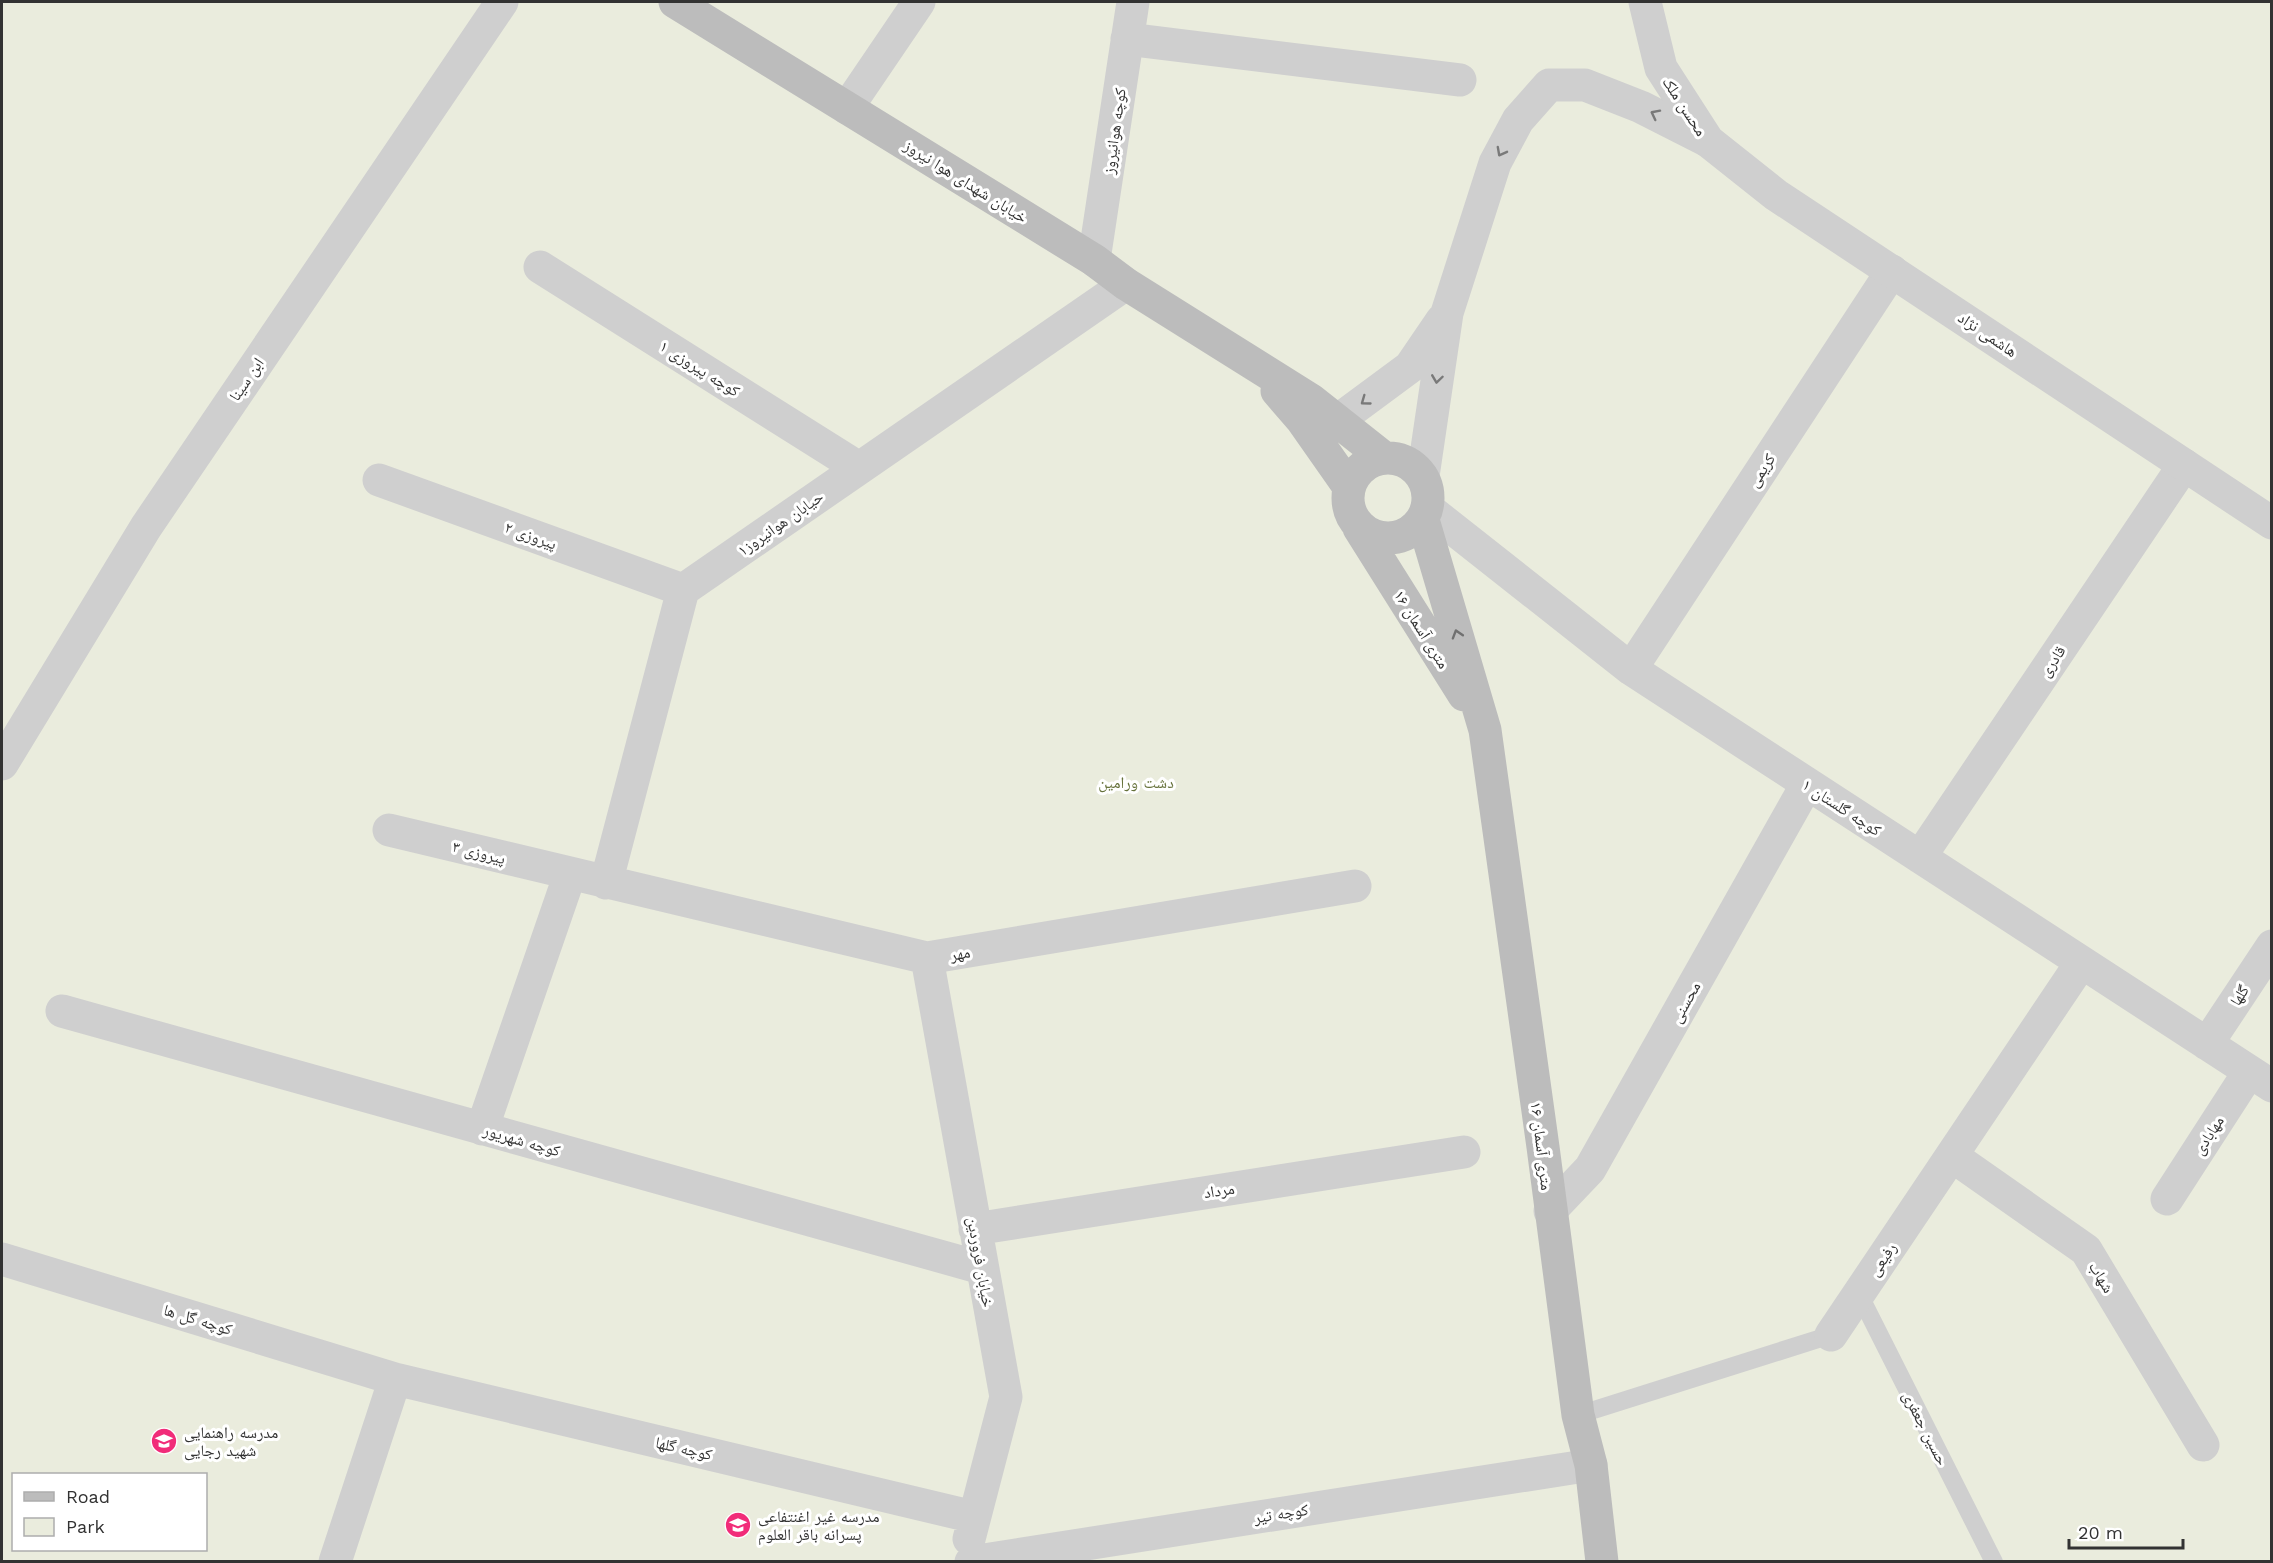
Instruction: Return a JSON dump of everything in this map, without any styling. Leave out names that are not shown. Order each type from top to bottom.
[{"type":"main road","name":"خیابان شهدای هوا نیروز","points":[[675,2],[1094,261],[1126,284],[1311,400],[1383,457]]},
{"type":"main road","name":"خیابان شهدای هوا نیروز","points":[[1255,365],[1302,420],[1349,487]]},
{"type":"main road","points":[[1383,457],[1406,461],[1423,476],[1429,498],[1425,514],[1405,536],[1381,539],[1359,528],[1348,509],[1349,487],[1362,466],[1383,457]]},
{"type":"main road","name":"۱۶ متری آسمان","points":[[1425,514],[1485,730],[1544,1147],[1550,1211],[1578,1415],[1591,1464],[1602,1562]]},
{"type":"main road","name":"۱۶ متری آسمان","points":[[1359,528],[1485,730]]},
{"type":"street","name":"ابن سینا","points":[[2,764],[146,528],[502,2]]},
{"type":"street","points":[[847,108],[919,2]]},
{"type":"street","name":"کوچه هوانیروز","points":[[1094,261],[1133,2]]},
{"type":"street","name":"محسن ملک","points":[[1645,2],[1660,68],[1708,141]]},
{"type":"street","points":[[1127,39],[1460,80]]},
{"type":"street","points":[[1423,476],[1447,313],[1495,163],[1518,120],[1549,85],[1585,85],[1641,107],[1708,141]]},
{"type":"street","name":"هاشمی نژاد","points":[[1708,141],[1776,195],[2271,523]]},
{"type":"street","name":"کوچه پیروزی ۱","points":[[540,267],[859,468]]},
{"type":"street","name":"کریمی","points":[[1631,669],[1892,271]]},
{"type":"street","name":"حیابان هوانیروز۱","points":[[683,590],[1126,284]]},
{"type":"street","points":[[1337,421],[1410,368],[1447,313]]},
{"type":"street","name":"قادری","points":[[1920,857],[2184,465]]},
{"type":"street","name":"پیروزی ۲","points":[[379,480],[683,590]]},
{"type":"street","name":"کوچه گلستان ۱","points":[[1425,514],[1631,669],[2260,1079]]},
{"type":"street","points":[[606,883],[683,590]]},
{"type":"street","name":"محسنی","points":[[1550,1211],[1590,1169],[1807,784]]},
{"type":"street","name":"پیروزی ۳","points":[[389,830],[570,874]]},
{"type":"street","points":[[483,1129],[570,874]]},
{"type":"street","name":"مهر","points":[[570,874],[927,958],[1355,886]]},
{"type":"street","name":"گلها","points":[[2207,1044],[2271,946]]},
{"type":"street","name":"خیابان فروردین","points":[[927,958],[1006,1397],[962,1562]]},
{"type":"street","name":"رفیعی","points":[[1831,1335],[2081,963]]},
{"type":"street","name":"کوچه شهریور","points":[[62,1011],[982,1268]]},
{"type":"street","name":"مهابادی","points":[[2167,1199],[2260,1079]]},
{"type":"street","name":"مرداد","points":[[975,1229],[1464,1152]]},
{"type":"street","name":"شهاب","points":[[1952,1156],[2086,1250],[2203,1445]]},
{"type":"street","name":"کوچه گل ها","points":[[2,1259],[395,1379]]},
{"type":"street","points":[[335,1562],[395,1379]]},
{"type":"street","name":"کوچه گلها","points":[[395,1379],[974,1516]]},
{"type":"street","name":"کوچه تیر","points":[[971,1562],[1591,1464]]},
{"type":"lane","name":"حسین جعفری","points":[[1858,1294],[1994,1562]]},
{"type":"lane","name":"رفیعی","points":[[1578,1415],[1831,1335]]},
{"type":"green space","name":"دشت ورامین","points":[[2,2],[2271,2],[2271,1561],[2,1562]]},
{"type":"place","name":"مدرسه راهنمایی شهید رجایی","points":[[164,1441]]},
{"type":"place","name":"مدرسه غیر اغنتفاعی پسرانه باقر العلوم","points":[[738,1525]]}]
